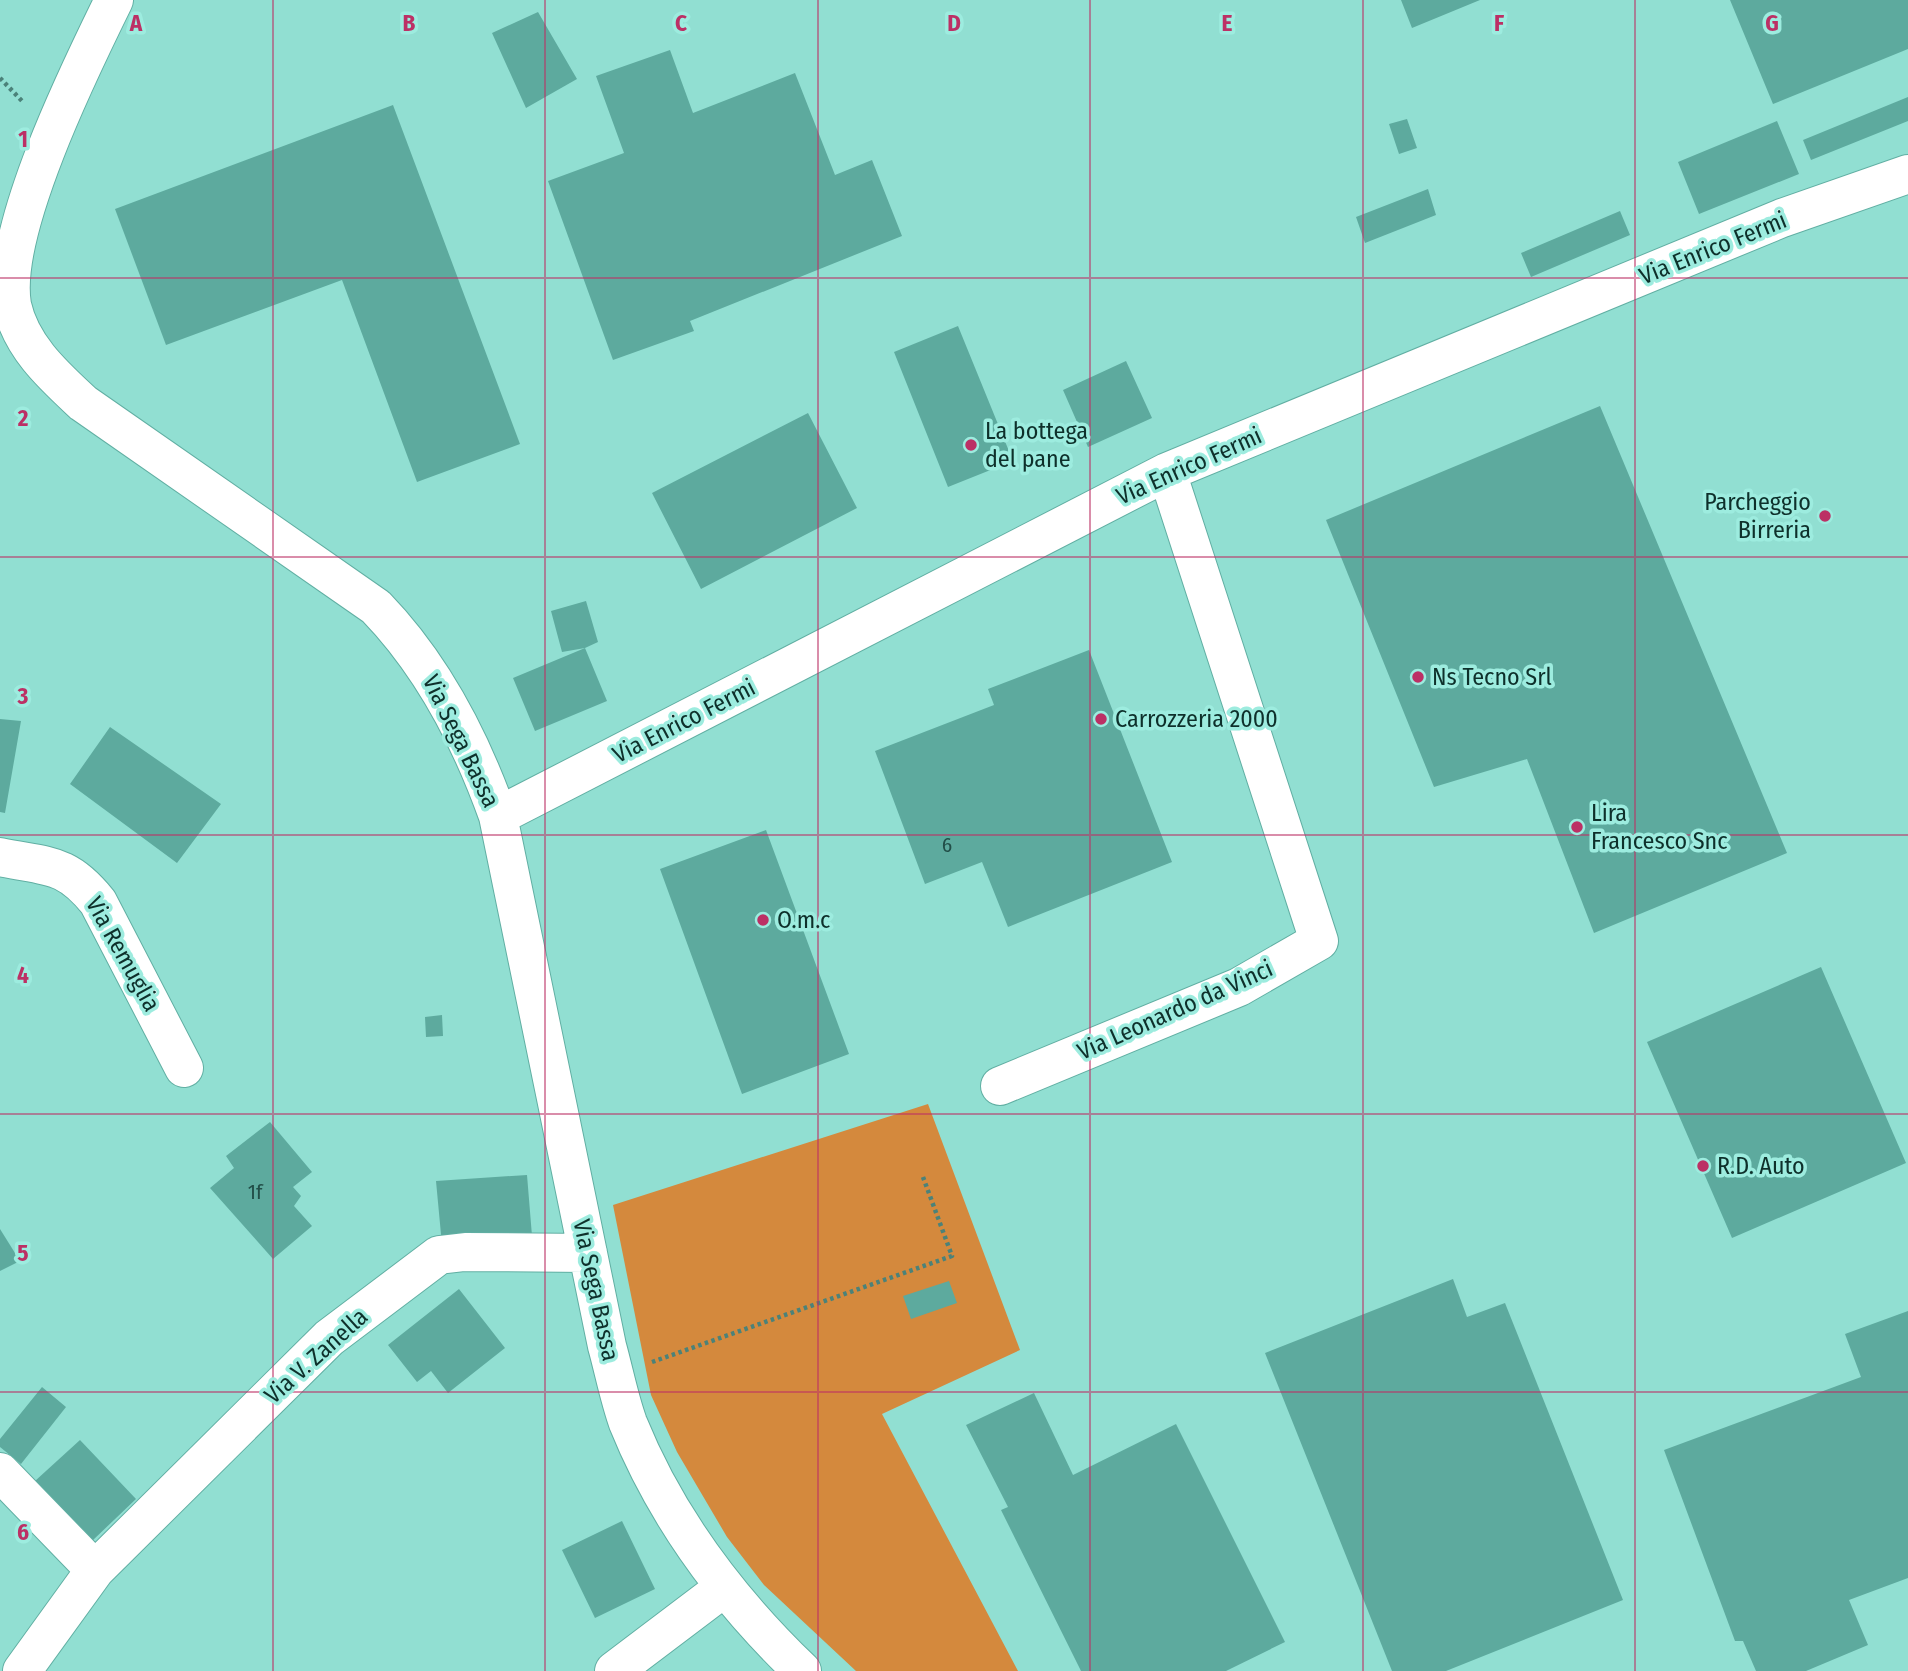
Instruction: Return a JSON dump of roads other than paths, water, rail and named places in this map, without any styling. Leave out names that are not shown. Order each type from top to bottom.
[{"type":"street","name":"Via Sega Bassa","points":[[114,0],[53,132],[8,217],[11,258],[6,305],[27,342],[48,370],[83,403],[348,586],[384,614],[405,638],[441,693],[476,760],[498,816],[588,1253],[627,1421],[669,1505],[726,1587],[802,1671]]},
{"type":"street","name":"Via Enrico Fermi","points":[[498,816],[1167,472],[1783,218],[1908,174]]},
{"type":"street","name":"Via Leonardo da Vinci","points":[[1000,1086],[1239,986],[1319,941],[1167,472]]},
{"type":"street","name":"Via Remuglia","points":[[0,857],[69,872],[80,879],[98,902],[184,1068]]},
{"type":"street","name":"Via V. Zanella","points":[[22,1671],[95,1570],[329,1338],[439,1255],[465,1252],[588,1253]]},
{"type":"street","points":[[0,1472],[95,1570]]},
{"type":"street","points":[[614,1671],[726,1587]]},
{"type":"place","name":"La bottega del pane","points":[[971,445]]},
{"type":"place","name":"Parcheggio Birreria","points":[[1825,516]]},
{"type":"place","name":"Ns Tecno Srl","points":[[1418,677]]},
{"type":"place","name":"Carrozzeria 2000","points":[[1101,719]]},
{"type":"place","name":"Lira Francesco Snc","points":[[1577,827]]},
{"type":"place","name":"O.m.c","points":[[763,920]]},
{"type":"place","name":"R.D. Auto","points":[[1703,1166]]}]
